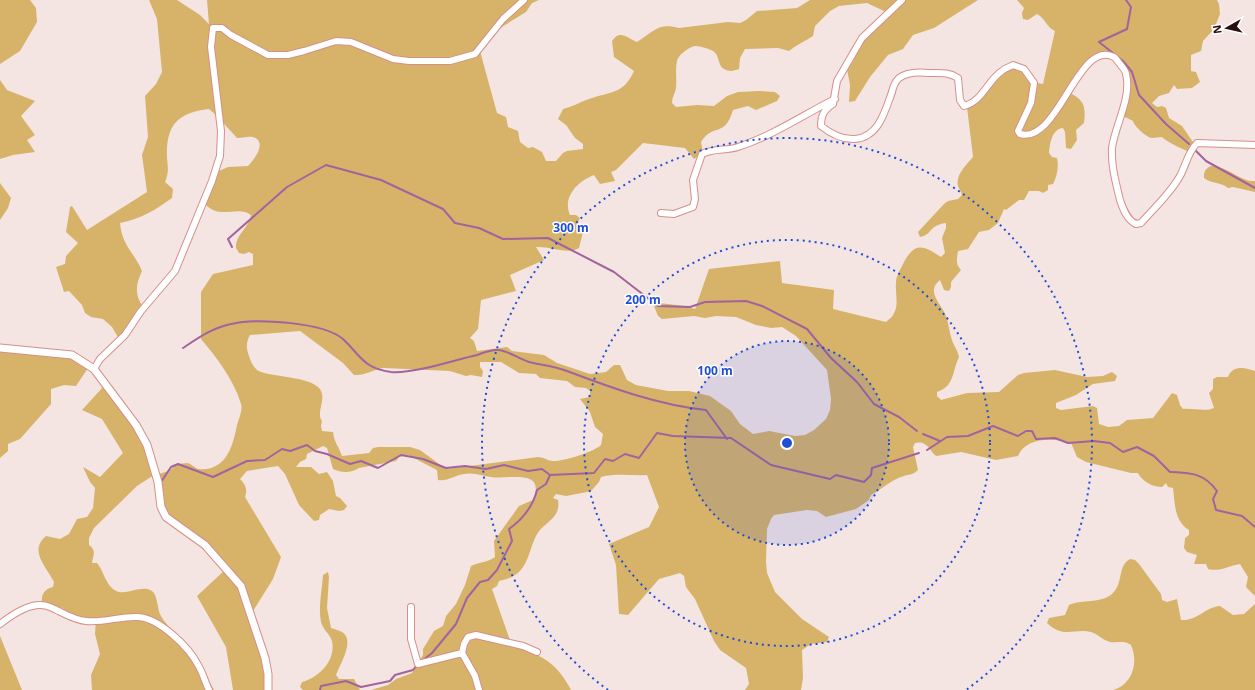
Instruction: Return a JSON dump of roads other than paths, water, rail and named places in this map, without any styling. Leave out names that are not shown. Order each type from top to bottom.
[{"type":"street","points":[[94,369],[100,359],[125,335],[141,311],[175,271],[212,181],[220,156],[221,131],[210,47],[214,28],[222,28],[231,36],[268,56],[288,55],[336,41],[351,42],[393,59],[409,61],[450,61],[475,54],[503,19],[524,0]]},
{"type":"street","points":[[902,0],[862,38],[836,81],[835,99],[833,104],[825,109],[821,118],[821,126],[839,137],[850,139],[862,138],[871,134],[884,115],[894,86],[899,78],[915,72],[950,73],[958,78],[960,100],[964,106],[972,104],[986,90],[1001,71],[1013,65],[1024,69],[1034,83],[1031,103],[1018,130],[1020,134],[1026,136],[1035,133],[1054,114],[1090,61],[1101,56],[1115,58],[1126,73],[1127,94],[1117,123],[1112,149],[1114,178],[1123,209],[1130,222],[1136,224],[1141,222],[1166,196],[1180,177],[1192,148],[1197,143],[1255,145]]},
{"type":"street","points":[[661,213],[674,214],[693,207],[695,199],[693,180],[702,154],[712,150],[737,148],[764,136],[835,99]]},
{"type":"street","points":[[0,348],[72,355],[94,369],[136,425],[147,445],[157,476],[161,508],[166,517],[205,544],[241,586],[265,658],[268,674],[268,690]]},
{"type":"street","points":[[0,624],[22,610],[43,605],[87,622],[140,617],[160,625],[191,654],[198,665],[209,690]]},
{"type":"street","points":[[411,607],[411,639],[418,664],[462,653]]},
{"type":"street","points":[[479,690],[475,676],[462,653],[464,644],[468,637],[476,635],[523,646],[537,652]]},
{"type":"waterway","points":[[1126,0],[1131,7],[1127,29],[1099,42],[1123,61],[1132,72],[1139,95],[1166,124],[1189,144]]},
{"type":"waterway","points":[[1196,151],[1206,161],[1255,188]]},
{"type":"waterway","points":[[232,247],[228,239],[287,187],[326,165],[381,180],[443,209],[455,223],[479,228],[503,239],[548,238],[614,272],[658,306],[690,307],[705,302],[746,301],[762,306],[807,329],[831,358],[857,382],[874,404],[899,417],[917,431]]},
{"type":"waterway","points":[[183,348],[218,328],[231,324],[256,321],[305,325],[333,333],[343,339],[368,364],[374,368],[391,372],[422,369],[490,351],[502,350],[529,362],[562,369],[635,395],[688,408],[706,410],[727,439]]},
{"type":"waterway","points":[[927,450],[947,437],[968,436],[993,426],[1018,436],[1026,431],[1032,431],[1036,439],[1055,438],[1068,443],[1094,441],[1110,443],[1123,452],[1137,447],[1154,456],[1170,472],[1191,474],[1202,477],[1217,491],[1213,499],[1216,510],[1242,516],[1255,527]]},
{"type":"waterway","points":[[161,482],[171,467],[178,464],[213,477],[247,461],[265,460],[282,449],[290,451],[307,445],[315,451],[327,454],[350,464],[361,461],[378,468],[401,455],[423,459],[446,468],[465,466],[486,469],[504,465],[528,471],[542,469],[550,475],[594,473],[605,459],[613,461],[625,454],[639,458],[657,433],[673,436],[731,438],[771,465],[830,479],[836,475],[864,482],[871,475],[872,468],[919,453]]},
{"type":"waterway","points":[[923,434],[940,441]]},
{"type":"waterway","points":[[422,661],[432,653],[456,624],[467,598],[480,582],[488,580],[497,570],[512,541],[509,529],[527,512],[537,490],[546,484],[550,475]]},
{"type":"waterway","points":[[320,690],[321,686],[346,681],[361,687],[390,681],[395,675],[413,670],[417,665]]}]
